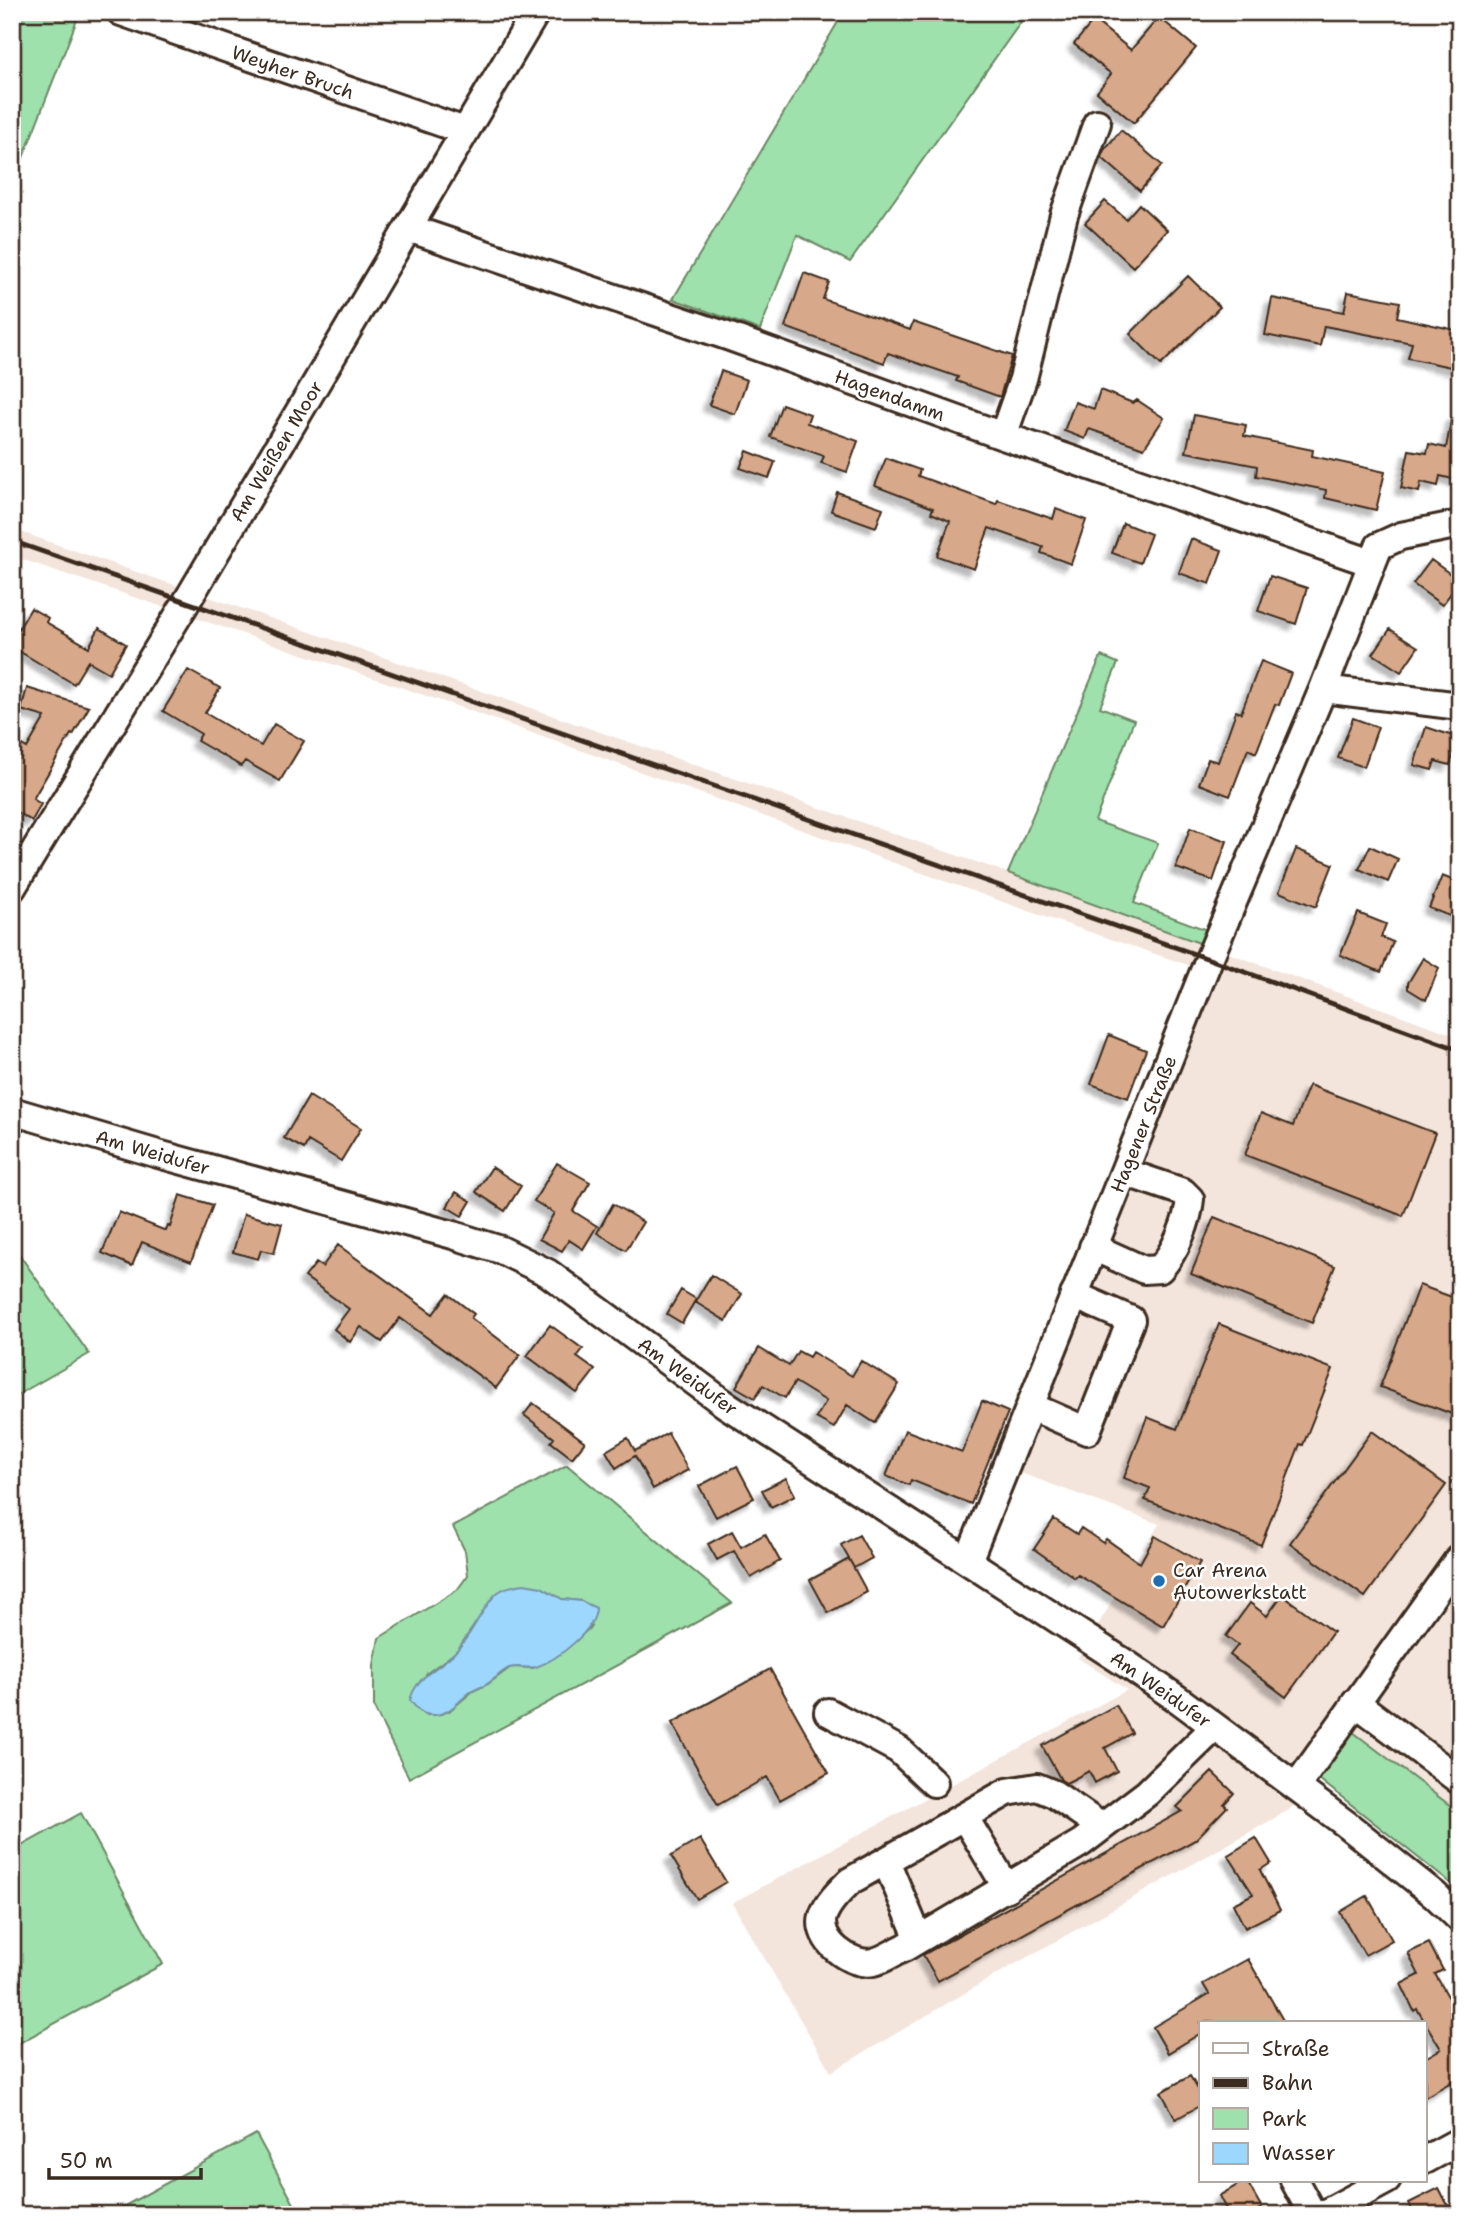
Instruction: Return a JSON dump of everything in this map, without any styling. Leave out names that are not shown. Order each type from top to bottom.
[{"type":"street","name":"Weyher Bruch","points":[[121,12],[465,131]]},
{"type":"street","name":"Am Weißen Moor","points":[[12,888],[187,601],[536,12]]},
{"type":"street","points":[[1003,436],[1023,379],[1064,215],[1097,123]]},
{"type":"street","name":"Hagendamm","points":[[408,228],[730,337],[1003,436],[1372,563]]},
{"type":"street","name":"Hagener Straße","points":[[968,1561],[1216,940],[1323,689],[1379,546],[1401,536],[1460,524]]},
{"type":"street","points":[[1323,689],[1460,706]]},
{"type":"street","name":"Am Weidufer","points":[[12,1111],[501,1250],[548,1273],[725,1404],[1128,1665],[1296,1787],[1435,1895],[1460,1919]]},
{"type":"street","points":[[1093,1247],[1144,1270],[1160,1269],[1168,1260],[1189,1213],[1190,1199],[1183,1192],[1124,1172]]},
{"type":"street","points":[[1030,1406],[1087,1431],[1131,1320],[1074,1295]]},
{"type":"street","points":[[1296,1787],[1460,1557]]},
{"type":"street","points":[[1356,1702],[1460,1781]]},
{"type":"street","points":[[828,1712],[899,1750],[934,1783]]},
{"type":"street","points":[[1102,1827],[1054,1794],[1037,1787],[1007,1792],[850,1881],[833,1897],[823,1915],[822,1928],[831,1943],[849,1957],[875,1962],[1081,1843],[1147,1793],[1215,1727]]},
{"type":"street","points":[[965,1818],[1007,1888]]},
{"type":"street","points":[[886,1861],[919,1939]]},
{"type":"street","points":[[1426,2159],[1460,2141]]},
{"type":"street","points":[[1295,2182],[1313,2215]]},
{"type":"street","points":[[1322,2215],[1383,2182]]},
{"type":"shaded area","points":[[12,529],[1008,873],[1460,1037],[1460,1813],[1353,1733],[1319,1779],[1289,1810],[992,1977],[831,2072],[732,1903],[1127,1690],[1078,1658],[1159,1524],[999,1465],[1018,1393],[1136,1122],[1197,968],[1045,917],[465,709],[12,556]]},
{"type":"green space","points":[[12,12],[64,12],[78,17],[12,186]]},
{"type":"green space","points":[[844,12],[1028,12],[850,262],[797,235],[760,330],[673,299]]},
{"type":"green space","points":[[1101,656],[1118,663],[1100,707],[1134,720],[1095,821],[1158,843],[1134,903],[1207,930],[1202,944],[1008,873]]},
{"type":"green space","points":[[12,1244],[89,1354],[12,1398]]},
{"type":"green space","points":[[567,1465],[732,1603],[409,1778],[374,1708],[374,1665],[379,1638],[457,1590],[468,1575],[465,1551],[453,1527]],"holes":[[[541,1587],[562,1599],[581,1601],[591,1627],[560,1653],[533,1668],[511,1667],[473,1691],[449,1711],[427,1715],[426,1674],[456,1652],[482,1614]]]},
{"type":"green space","points":[[1353,1732],[1460,1813],[1460,1891],[1319,1779]]},
{"type":"green space","points":[[81,1813],[163,1964],[12,2047],[12,1851]]},
{"type":"green space","points":[[256,2134],[300,2215],[108,2215]]},
{"type":"water","points":[[524,1584],[541,1587],[562,1599],[581,1601],[596,1608],[590,1626],[554,1658],[536,1667],[509,1668],[472,1691],[447,1712],[431,1715],[418,1709],[410,1700],[423,1678],[457,1650],[497,1593],[508,1587]]},
{"type":"building","points":[[1159,17],[1196,48],[1134,123],[1097,92],[1111,74],[1074,44],[1094,20],[1131,50]]},
{"type":"building","points":[[1121,130],[1162,165],[1140,191],[1101,157]]},
{"type":"building","points":[[1105,201],[1126,219],[1139,204],[1167,230],[1133,267],[1085,223]]},
{"type":"building","points":[[804,273],[829,282],[823,299],[910,330],[913,322],[1012,356],[1000,397],[956,381],[958,377],[888,353],[884,363],[785,327]]},
{"type":"building","points":[[1188,276],[1220,307],[1161,365],[1130,334]]},
{"type":"building","points":[[1348,292],[1400,302],[1397,317],[1460,331],[1460,369],[1408,358],[1412,343],[1324,326],[1320,346],[1265,335],[1272,298],[1344,312]]},
{"type":"building","points":[[721,371],[747,380],[735,414],[709,405]]},
{"type":"building","points":[[1100,390],[1133,403],[1137,400],[1164,418],[1144,448],[1089,429],[1085,439],[1064,431],[1075,402],[1094,409]]},
{"type":"building","points":[[782,404],[810,414],[807,423],[858,441],[847,472],[821,463],[824,456],[770,437]]},
{"type":"building","points":[[1194,415],[1246,425],[1244,436],[1313,450],[1312,456],[1385,472],[1376,510],[1325,498],[1326,490],[1256,476],[1257,466],[1186,452]]},
{"type":"building","points":[[1452,416],[1460,417],[1460,468],[1457,480],[1440,476],[1438,486],[1421,482],[1419,492],[1401,488],[1409,450],[1427,453],[1429,444],[1446,448]]},
{"type":"building","points":[[747,451],[775,462],[769,478],[740,468]]},
{"type":"building","points":[[886,458],[920,470],[918,476],[996,504],[998,500],[1053,519],[1056,509],[1086,520],[1071,564],[1041,553],[1043,547],[989,528],[974,569],[937,556],[950,521],[931,513],[933,508],[875,486]]},
{"type":"building","points":[[837,492],[883,508],[876,527],[831,511]]},
{"type":"building","points":[[1123,523],[1151,534],[1140,563],[1112,553]]},
{"type":"building","points":[[1191,539],[1222,550],[1210,584],[1179,573]]},
{"type":"building","points":[[1431,560],[1460,581],[1442,605],[1413,584]]},
{"type":"building","points":[[1270,576],[1307,588],[1296,624],[1258,611]]},
{"type":"building","points":[[31,608],[48,618],[46,622],[89,647],[99,628],[126,644],[109,673],[88,661],[74,684],[12,647],[12,640]]},
{"type":"building","points":[[1390,629],[1418,647],[1401,672],[1373,654]]},
{"type":"building","points":[[1261,661],[1291,673],[1279,705],[1275,704],[1256,753],[1248,749],[1230,796],[1199,784],[1208,759],[1218,762],[1236,711],[1241,713]]},
{"type":"building","points":[[188,670],[220,688],[205,713],[261,746],[274,724],[304,741],[280,781],[245,761],[241,766],[197,741],[201,734],[163,711]]},
{"type":"building","points":[[27,688],[89,707],[33,799],[41,804],[32,821],[12,810],[12,739],[27,748],[45,717],[21,710]]},
{"type":"building","points":[[1353,718],[1378,727],[1364,767],[1338,758]]},
{"type":"building","points":[[1426,727],[1459,738],[1450,765],[1435,761],[1432,770],[1414,765]]},
{"type":"building","points":[[1190,828],[1227,841],[1213,881],[1176,868]]},
{"type":"building","points":[[1370,846],[1398,859],[1388,882],[1359,869]]},
{"type":"building","points":[[1296,849],[1333,864],[1316,907],[1279,892]]},
{"type":"building","points":[[1442,876],[1460,883],[1460,920],[1429,908]]},
{"type":"building","points":[[1358,913],[1386,924],[1381,937],[1393,942],[1381,972],[1340,955]]},
{"type":"building","points":[[1423,958],[1439,968],[1426,1000],[1408,989],[1408,983]]},
{"type":"building","points":[[1109,1035],[1146,1050],[1128,1098],[1091,1084]]},
{"type":"building","points":[[1309,1085],[1435,1133],[1403,1216],[1245,1155],[1261,1113],[1293,1126]]},
{"type":"building","points":[[309,1096],[361,1128],[341,1161],[308,1141],[304,1149],[284,1138]]},
{"type":"building","points":[[557,1163],[590,1182],[573,1211],[597,1226],[583,1249],[569,1240],[562,1251],[539,1239],[554,1213],[534,1201]]},
{"type":"building","points":[[492,1167],[521,1186],[505,1211],[476,1192]]},
{"type":"building","points":[[456,1192],[471,1201],[462,1216],[447,1207]]},
{"type":"building","points":[[180,1195],[213,1205],[191,1262],[142,1242],[132,1266],[102,1253],[119,1212],[166,1231],[168,1226],[170,1227]]},
{"type":"building","points":[[613,1204],[643,1222],[626,1250],[597,1233]]},
{"type":"building","points":[[244,1214],[282,1224],[274,1253],[261,1250],[258,1259],[233,1252]]},
{"type":"building","points":[[1214,1217],[1335,1266],[1312,1323],[1191,1274]]},
{"type":"building","points":[[338,1245],[433,1314],[448,1294],[474,1314],[471,1318],[520,1355],[496,1388],[400,1318],[382,1342],[361,1327],[350,1342],[334,1329],[349,1309],[305,1277],[316,1263],[322,1267]]},
{"type":"building","points":[[711,1275],[742,1294],[726,1321],[695,1302]]},
{"type":"building","points":[[1419,1285],[1460,1300],[1460,1417],[1380,1387]]},
{"type":"building","points":[[681,1290],[696,1299],[682,1323],[667,1314]]},
{"type":"building","points":[[1219,1324],[1333,1369],[1303,1445],[1300,1444],[1261,1545],[1145,1500],[1150,1488],[1124,1478],[1147,1417],[1177,1429]]},
{"type":"building","points":[[550,1325],[583,1349],[577,1357],[595,1370],[577,1393],[527,1356]]},
{"type":"building","points":[[759,1348],[789,1366],[798,1351],[809,1357],[812,1352],[852,1376],[861,1361],[899,1384],[875,1423],[847,1405],[834,1428],[816,1418],[826,1401],[795,1382],[785,1398],[763,1385],[755,1398],[736,1387]]},
{"type":"building","points":[[982,1401],[1008,1412],[971,1504],[911,1480],[909,1485],[886,1476],[905,1430],[962,1452]]},
{"type":"building","points":[[533,1403],[585,1442],[572,1458],[551,1442],[554,1438],[524,1415]]},
{"type":"building","points":[[1372,1431],[1446,1485],[1365,1597],[1290,1543]]},
{"type":"building","points":[[668,1433],[688,1470],[653,1489],[635,1456],[616,1468],[606,1451],[628,1438],[635,1451]]},
{"type":"building","points":[[737,1466],[754,1498],[716,1517],[699,1486]]},
{"type":"building","points":[[786,1478],[795,1495],[771,1507],[762,1490]]},
{"type":"building","points":[[1054,1519],[1077,1534],[1081,1528],[1103,1543],[1106,1539],[1140,1563],[1155,1536],[1200,1562],[1163,1626],[1078,1575],[1075,1578],[1034,1549]]},
{"type":"building","points":[[732,1531],[741,1547],[765,1534],[780,1561],[751,1578],[734,1551],[717,1560],[708,1544]]},
{"type":"building","points":[[859,1535],[872,1558],[854,1568],[841,1545]]},
{"type":"building","points":[[849,1559],[867,1592],[828,1613],[810,1580]]},
{"type":"building","points":[[1282,1595],[1333,1632],[1286,1697],[1230,1655],[1238,1645],[1226,1636],[1250,1603],[1267,1616]]},
{"type":"building","points":[[770,1669],[829,1773],[780,1800],[767,1777],[718,1805],[672,1723]]},
{"type":"building","points":[[1116,1705],[1132,1733],[1105,1748],[1117,1771],[1095,1783],[1089,1771],[1066,1783],[1061,1780],[1042,1746]]},
{"type":"building","points":[[1212,1772],[1234,1793],[1224,1804],[1227,1807],[1195,1840],[938,1981],[923,1955],[1182,1811],[1177,1807]]},
{"type":"building","points":[[1256,1838],[1271,1863],[1260,1870],[1280,1910],[1245,1928],[1233,1904],[1253,1894],[1228,1855]]},
{"type":"building","points":[[700,1839],[726,1882],[697,1899],[671,1856]]},
{"type":"building","points":[[1367,1896],[1392,1940],[1365,1955],[1340,1912]]},
{"type":"building","points":[[1429,1943],[1443,1970],[1435,1974],[1460,2017],[1460,2077],[1426,2096],[1426,2057],[1441,2049],[1426,2021],[1417,2009],[1414,2011],[1401,1984],[1419,1975],[1408,1953]]},
{"type":"building","points":[[1248,1959],[1283,2021],[1199,2021],[1199,2034],[1168,2053],[1153,2027],[1209,1994],[1203,1984]]},
{"type":"building","points":[[1190,2076],[1199,2091],[1199,2106],[1176,2119],[1161,2092]]},
{"type":"building","points":[[1247,2182],[1262,2208],[1249,2215],[1229,2215],[1219,2196]]},
{"type":"building","points":[[1439,2188],[1453,2215],[1414,2215],[1409,2203]]},
{"type":"railway","points":[[12,541],[1209,959],[1460,1050]]},
{"type":"place","name":"Car Arena Autowerkstatt","points":[[1159,1581]]}]
